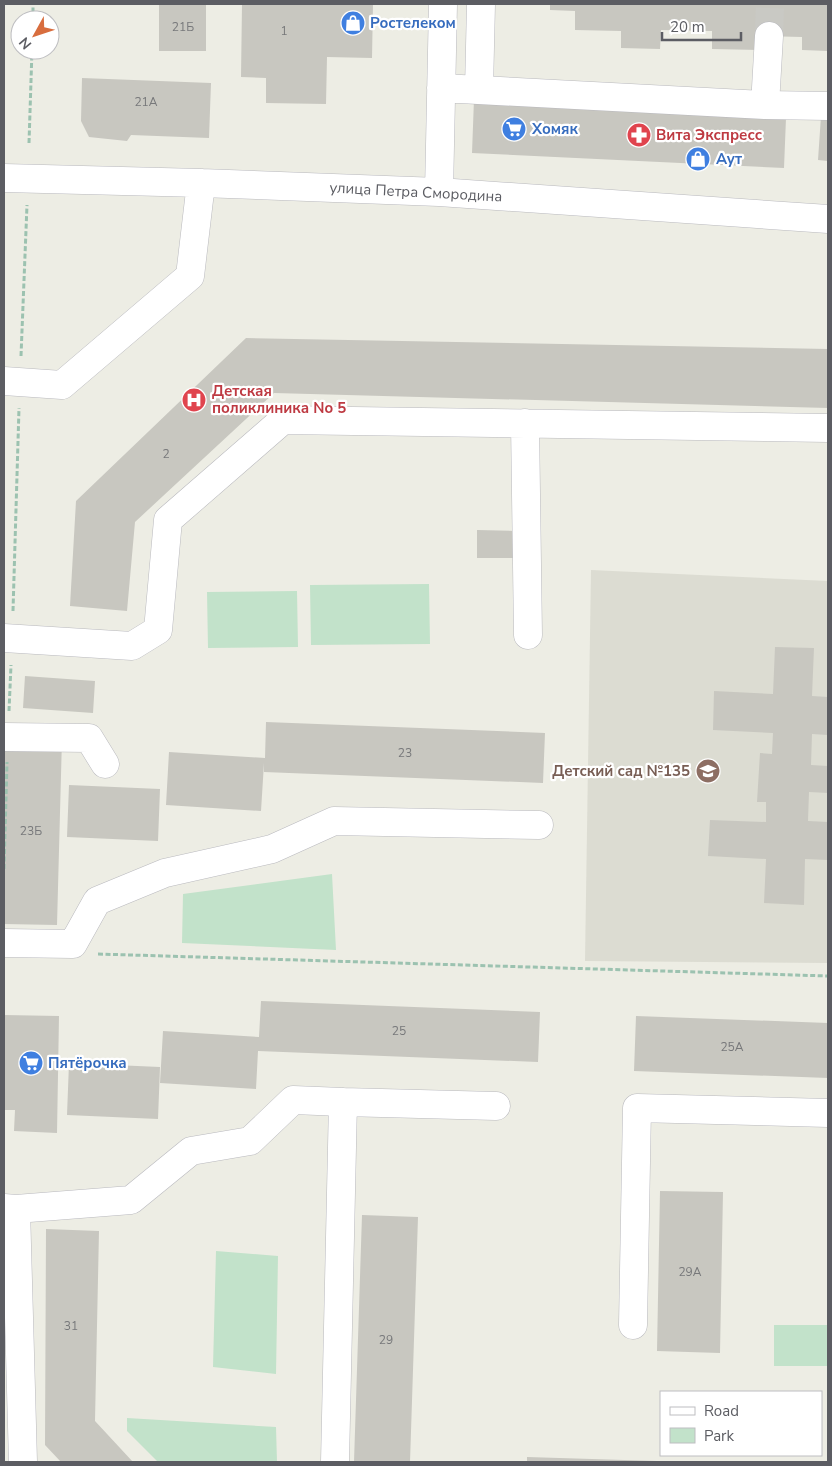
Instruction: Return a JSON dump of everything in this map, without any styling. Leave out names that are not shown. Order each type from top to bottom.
[{"type":"street","points":[[439,192],[443,4]]},
{"type":"street","points":[[479,90],[481,4]]},
{"type":"street","points":[[765,105],[768,36]]},
{"type":"street","points":[[441,88],[765,105],[828,106]]},
{"type":"street","name":"улица Петра Смородина","points":[[4,178],[439,192],[828,219]]},
{"type":"street","points":[[12,381],[62,385],[190,276],[201,183]]},
{"type":"street","points":[[8,638],[132,646],[158,630],[168,520],[283,420],[828,428]]},
{"type":"street","points":[[525,423],[528,635]]},
{"type":"street","points":[[6,737],[89,738],[105,764]]},
{"type":"street","points":[[4,943],[72,944],[97,901],[165,873],[272,849],[334,821],[539,825]]},
{"type":"street","points":[[24,1462],[10,1208],[131,1200],[191,1151],[250,1141],[293,1100],[496,1106]]},
{"type":"street","points":[[335,1462],[343,1102]]},
{"type":"street","points":[[634,1325],[637,1108],[828,1114]]},
{"type":"path","points":[[29,143],[32,60]]},
{"type":"path","points":[[4,869],[12,381],[27,202]]},
{"type":"path","points":[[72,944],[94,954],[828,976]]},
{"type":"shaded area","name":"Детский сад №135","points":[[591,570],[828,581],[828,963],[585,961]]},
{"type":"green space","points":[[429,584],[430,644],[311,645],[310,585]]},
{"type":"green space","points":[[297,591],[298,647],[208,648],[207,592]]},
{"type":"green space","points":[[332,874],[336,950],[182,943],[183,894]]},
{"type":"green space","points":[[216,1251],[278,1256],[276,1374],[213,1367]]},
{"type":"green space","points":[[774,1325],[828,1325],[828,1366],[774,1366]]},
{"type":"green space","points":[[127,1418],[276,1427],[277,1462],[158,1462],[127,1431]]},
{"type":"building","points":[[159,4],[206,4],[206,51],[159,51]]},
{"type":"building","name":"Ростелеком","points":[[242,4],[373,4],[372,58],[327,57],[326,104],[266,103],[266,78],[241,77]]},
{"type":"building","points":[[550,4],[828,4],[828,51],[802,50],[802,37],[760,36],[759,50],[712,49],[712,31],[661,30],[660,49],[621,48],[621,31],[575,30],[575,11],[550,10]]},
{"type":"building","points":[[82,78],[211,83],[209,138],[131,135],[127,141],[89,137],[81,121]]},
{"type":"building","points":[[474,99],[786,118],[784,168],[472,153]]},
{"type":"building","points":[[821,116],[828,116],[828,161],[818,160]]},
{"type":"building","points":[[246,338],[828,349],[828,408],[274,393],[135,522],[127,611],[70,606],[76,501]]},
{"type":"building","points":[[477,530],[518,531],[518,558],[477,558]]},
{"type":"building","points":[[775,647],[814,648],[812,696],[828,697],[828,735],[812,734],[811,765],[828,766],[828,793],[809,792],[808,821],[828,822],[828,860],[805,859],[804,905],[764,903],[766,859],[708,856],[710,820],[766,822],[766,802],[757,802],[760,753],[772,754],[773,733],[713,730],[714,691],[773,694]]},
{"type":"building","points":[[25,676],[95,681],[93,713],[23,708]]},
{"type":"building","points":[[266,722],[545,733],[543,783],[264,772],[264,763],[261,811],[166,805],[169,752],[265,758]]},
{"type":"building","points":[[4,736],[62,738],[57,925],[4,924]]},
{"type":"building","points":[[69,785],[160,789],[158,841],[67,837]]},
{"type":"building","points":[[261,1001],[540,1012],[538,1062],[258,1051],[256,1089],[160,1083],[163,1031],[259,1037]]},
{"type":"building","name":"Пятёрочка","points":[[4,1015],[59,1016],[57,1133],[14,1131],[15,1110],[4,1110]]},
{"type":"building","points":[[636,1016],[828,1023],[828,1078],[634,1071]]},
{"type":"building","points":[[69,1063],[160,1067],[158,1119],[67,1115]]},
{"type":"building","points":[[660,1191],[723,1192],[720,1353],[657,1351]]},
{"type":"building","points":[[362,1215],[418,1217],[410,1462],[354,1462]]},
{"type":"building","points":[[46,1229],[99,1231],[95,1421],[133,1462],[61,1462],[45,1445]]},
{"type":"building","points":[[527,1457],[657,1461],[657,1462],[527,1462]]},
{"type":"tunnel","points":[[769,36],[770,4]]},
{"type":"place","name":"Ростелеком","points":[[353,23]]},
{"type":"place","name":"Хомяк","points":[[514,129]]},
{"type":"place","name":"Вита Экспресс","points":[[639,135]]},
{"type":"place","name":"Аут","points":[[698,159]]},
{"type":"place","name":"Детская поликлиника No 5","points":[[194,400]]},
{"type":"place","name":"Детский сад №135","points":[[708,771]]},
{"type":"place","name":"Пятёрочка","points":[[31,1063]]}]
